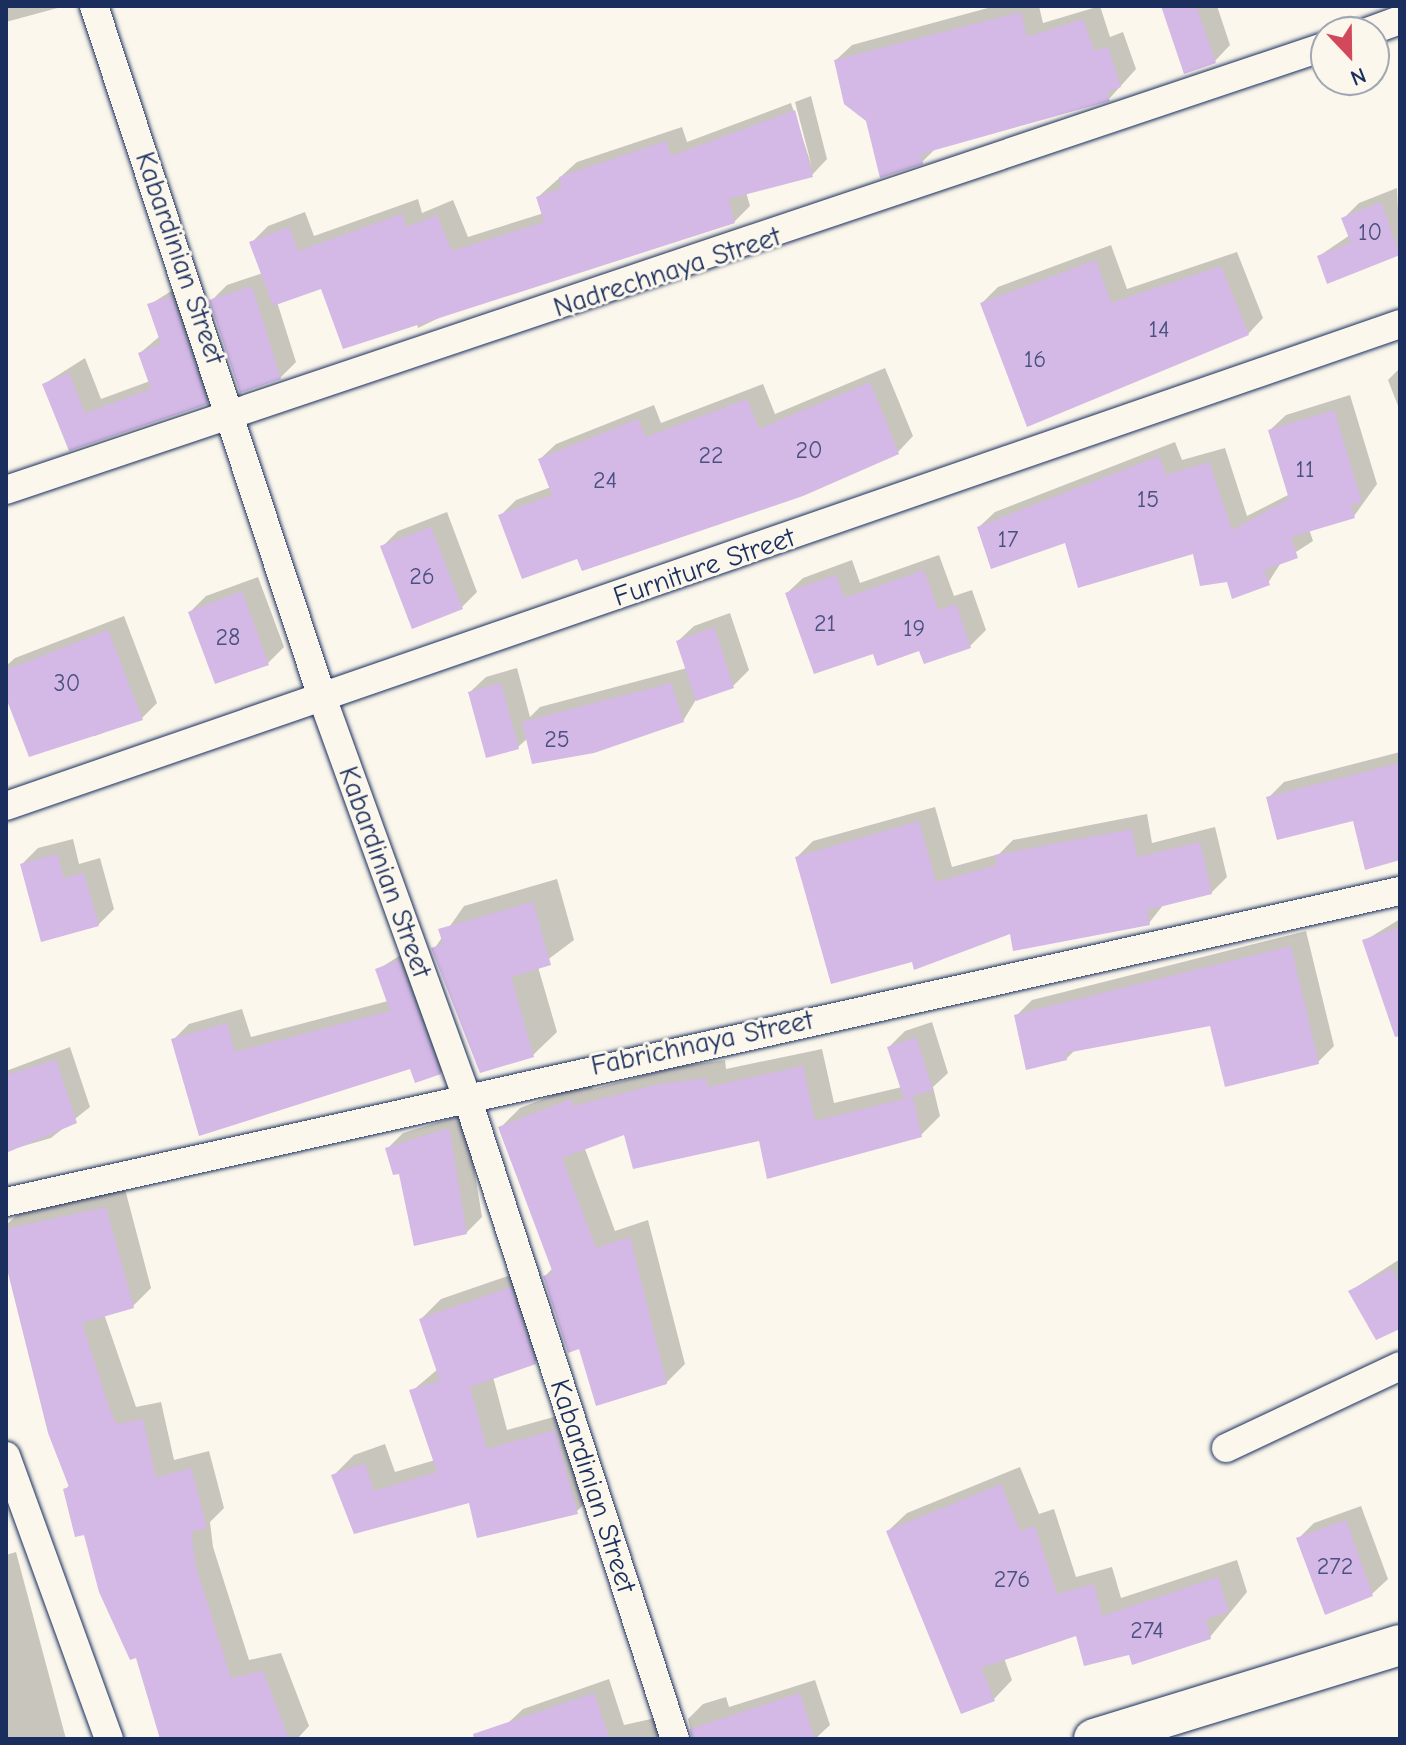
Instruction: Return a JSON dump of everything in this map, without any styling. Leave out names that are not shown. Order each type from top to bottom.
[{"type":"street","name":"Kabardinian Street","points":[[94,6],[235,416],[323,700],[466,1094],[675,1739]]},
{"type":"street","name":"Nadrechnaya Street","points":[[6,490],[235,416],[1310,51]]},
{"type":"street","name":"Furniture Street","points":[[6,806],[323,700],[1400,324]]},
{"type":"street","name":"Fabrichnaya Street","points":[[6,1202],[466,1094],[1400,891]]},
{"type":"street","points":[[1226,1448],[1400,1366]]},
{"type":"street","points":[[6,1456],[109,1739]]},
{"type":"street","points":[[1094,1739],[1400,1645]]},
{"type":"building","points":[[1161,6],[1196,6],[1216,63],[1184,74]]},
{"type":"building","points":[[1021,12],[1027,37],[1083,19],[1094,51],[1108,47],[1121,87],[1107,92],[1110,101],[921,154],[923,164],[880,178],[866,121],[844,104],[834,60]]},
{"type":"building","points":[[795,110],[813,177],[728,199],[735,223],[343,349],[321,289],[273,306],[249,242],[289,227],[298,251],[402,214],[407,227],[437,215],[452,251],[544,222],[536,197],[562,188],[559,177],[666,141],[671,156]]},
{"type":"building","points":[[1381,202],[1400,255],[1327,284],[1317,256],[1351,243],[1341,218]]},
{"type":"building","points":[[1096,260],[1111,303],[1221,266],[1249,335],[1027,427],[980,303]]},
{"type":"building","points":[[252,286],[281,379],[240,393],[209,300]]},
{"type":"building","points":[[172,296],[208,404],[69,451],[42,384],[69,373],[85,413],[151,389],[138,353],[161,344],[147,304]]},
{"type":"building","points":[[870,382],[899,454],[803,496],[582,571],[577,559],[522,579],[498,515],[552,495],[538,459],[638,419],[646,437],[747,399],[759,429]]},
{"type":"building","points":[[1334,410],[1362,502],[1351,505],[1355,518],[1291,537],[1298,558],[1264,570],[1270,585],[1232,599],[1227,582],[1200,586],[1193,554],[1078,588],[1065,543],[991,569],[977,527],[1159,456],[1166,475],[1209,462],[1232,530],[1289,499],[1268,430]]},
{"type":"building","points":[[431,527],[463,609],[412,629],[380,546]]},
{"type":"building","points":[[924,570],[938,610],[956,604],[971,648],[924,664],[919,651],[877,666],[873,654],[814,674],[785,593],[836,575],[844,598]]},
{"type":"building","points":[[242,591],[269,665],[215,684],[188,612]]},
{"type":"building","points":[[714,627],[734,688],[696,701],[676,641]]},
{"type":"building","points":[[108,630],[143,720],[29,757],[6,698],[6,670]]},
{"type":"building","points":[[501,683],[519,749],[486,758],[468,692]]},
{"type":"building","points":[[671,683],[684,722],[594,753],[532,764],[522,722]]},
{"type":"building","points":[[1400,763],[1400,860],[1365,870],[1353,821],[1277,840],[1266,797]]},
{"type":"building","points":[[919,821],[936,882],[997,865],[995,855],[1132,829],[1137,857],[1200,842],[1212,894],[1147,910],[1150,925],[1013,951],[1010,934],[914,970],[912,962],[831,984],[795,857]]},
{"type":"building","points":[[57,854],[64,878],[84,873],[99,926],[41,942],[20,864]]},
{"type":"building","points":[[533,902],[551,965],[511,977],[534,1057],[480,1073],[431,948],[443,944],[438,929]]},
{"type":"building","points":[[1400,927],[1400,1036],[1395,1037],[1362,940]]},
{"type":"building","points":[[1291,946],[1319,1064],[1225,1087],[1210,1026],[1066,1053],[1067,1060],[1026,1070],[1014,1015]]},
{"type":"building","points":[[399,960],[441,1074],[415,1083],[410,1069],[199,1136],[171,1039],[227,1023],[235,1052],[390,1011],[375,969]]},
{"type":"building","points":[[916,1037],[933,1090],[904,1099],[887,1047]]},
{"type":"building","points":[[56,1060],[77,1123],[6,1153],[6,1075]]},
{"type":"building","points":[[803,1066],[815,1121],[913,1097],[922,1137],[767,1179],[759,1141],[633,1169],[624,1135],[562,1158],[596,1248],[630,1237],[667,1384],[596,1406],[579,1349],[568,1353],[543,1276],[553,1273],[498,1127],[571,1099],[574,1106],[655,1085],[706,1078],[708,1087]]},
{"type":"building","points":[[449,1128],[467,1234],[414,1246],[399,1174],[393,1175],[385,1148]]},
{"type":"building","points":[[106,1207],[134,1308],[82,1323],[111,1413],[117,1424],[143,1419],[156,1478],[191,1468],[207,1528],[191,1532],[196,1567],[231,1678],[263,1671],[289,1739],[160,1739],[136,1658],[130,1660],[99,1592],[84,1535],[75,1537],[63,1489],[69,1487],[48,1433],[6,1265],[6,1229]]},
{"type":"building","points":[[1392,1269],[1400,1285],[1400,1329],[1376,1340],[1348,1291]]},
{"type":"building","points":[[511,1287],[536,1364],[470,1387],[487,1449],[555,1430],[578,1514],[477,1538],[469,1503],[354,1534],[331,1475],[365,1463],[374,1491],[437,1472],[409,1390],[440,1381],[419,1319]]},
{"type":"building","points":[[1001,1484],[1020,1531],[1035,1526],[1057,1594],[1094,1584],[1102,1616],[1218,1577],[1229,1612],[1206,1619],[1211,1639],[1132,1665],[1129,1655],[1084,1666],[1076,1636],[981,1668],[995,1701],[961,1714],[886,1531]]},
{"type":"building","points":[[1346,1520],[1373,1596],[1325,1615],[1296,1538]]},
{"type":"building","points":[[594,1693],[610,1739],[474,1739],[473,1734]]},
{"type":"building","points":[[800,1693],[815,1739],[692,1739],[690,1729]]}]
